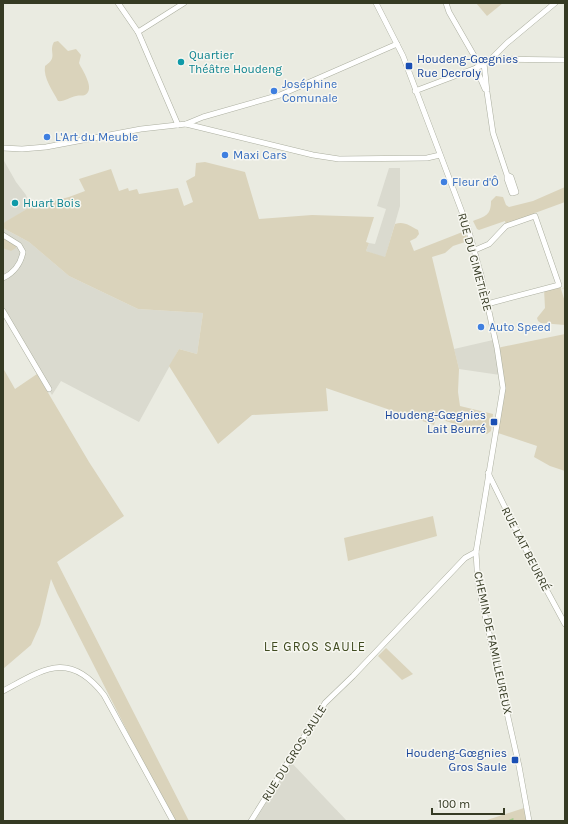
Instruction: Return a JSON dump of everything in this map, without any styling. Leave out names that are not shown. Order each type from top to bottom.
[{"type":"street","points":[[118,3],[138,32],[178,125]]},
{"type":"street","points":[[138,32],[184,3]]},
{"type":"street","name":"RUE DU CIMETIÈRE","points":[[376,3],[397,44],[464,215],[475,250],[497,348],[502,388],[486,486]]},
{"type":"street","points":[[446,3],[449,12],[480,66],[487,92],[493,133],[507,179],[514,192]]},
{"type":"street","points":[[415,91],[480,66],[491,59],[507,43],[555,3]]},
{"type":"street","points":[[3,146],[22,149],[46,147],[141,129],[186,124],[203,117],[280,95],[397,44]]},
{"type":"street","points":[[491,59],[565,60]]},
{"type":"street","points":[[480,66],[487,92]]},
{"type":"street","points":[[186,124],[315,155],[339,159],[427,158],[440,155]]},
{"type":"street","points":[[475,250],[490,244],[506,226],[535,216],[559,285],[487,304]]},
{"type":"street","points":[[3,235],[19,245],[23,252],[17,267],[3,278]]},
{"type":"street","points":[[3,310],[49,389]]},
{"type":"street","name":"RUE LAIT BEURRÉ","points":[[488,473],[539,576],[565,624]]},
{"type":"street","name":"CHEMIN DE FAMILLEUREUX","points":[[486,486],[476,552],[478,584],[521,775],[529,821]]},
{"type":"street","name":"RUE DU GROS SAULE","points":[[251,821],[325,703],[465,558],[476,552]]},
{"type":"street","points":[[3,691],[36,673],[52,668],[69,668],[88,678],[104,695],[173,821]]},
{"type":"shaded area","points":[[476,3],[503,3],[487,16]]},
{"type":"shaded area","points":[[58,41],[68,51],[76,49],[81,55],[79,63],[89,84],[88,92],[85,95],[58,101],[49,84],[45,75],[45,66],[51,60],[52,46],[54,42]]},
{"type":"shaded area","name":"Huart Bois","points":[[3,159],[16,182],[26,195],[30,207],[3,224]]},
{"type":"shaded area","points":[[205,162],[245,172],[259,219],[312,215],[374,217],[366,242],[369,243],[366,251],[385,257],[395,224],[398,223],[418,230],[419,234],[416,238],[410,241],[414,251],[465,231],[468,241],[453,246],[445,253],[432,257],[459,369],[458,392],[460,406],[493,414],[491,431],[487,434],[436,418],[434,425],[326,388],[328,411],[252,415],[218,444],[169,366],[179,349],[197,354],[203,313],[138,309],[69,276],[29,242],[3,228],[3,224],[5,222],[30,207],[69,197],[85,191],[79,179],[111,169],[119,191],[128,188],[129,191],[137,189],[139,194],[178,188],[184,206],[193,202],[186,181],[195,176],[196,163]]},
{"type":"shaded area","points":[[389,168],[400,168],[400,206],[385,258],[366,251],[369,243],[375,244],[386,209],[377,206]]},
{"type":"shaded area","points":[[565,187],[565,202],[535,213],[535,216],[506,226],[505,221],[479,230],[473,221],[481,218],[489,212],[491,201],[496,196],[503,197],[506,205],[509,207],[533,201]]},
{"type":"shaded area","points":[[3,228],[29,242],[69,276],[138,309],[203,313],[197,354],[179,349],[139,422],[61,381],[52,395],[3,311]]},
{"type":"shaded area","points":[[3,238],[16,246],[16,248],[11,251],[3,248]]},
{"type":"shaded area","points":[[559,285],[565,302],[565,325],[541,323],[537,318],[545,308],[544,289]]},
{"type":"shaded area","points":[[565,334],[565,471],[550,466],[534,457],[537,446],[495,432],[502,398],[497,348]]},
{"type":"shaded area","points":[[493,340],[500,375],[459,369],[454,349]]},
{"type":"shaded area","points":[[3,368],[15,389],[37,374],[89,462],[124,516],[57,562],[189,821],[173,821],[51,579],[40,625],[31,645],[3,669]]},
{"type":"shaded area","points":[[433,516],[437,536],[348,561],[344,538]]},
{"type":"shaded area","points":[[386,648],[413,674],[402,680],[378,656]]},
{"type":"shaded area","points":[[289,760],[347,821],[252,821]]},
{"type":"shaded area","points":[[527,807],[529,821],[484,821]]},
{"type":"waterway","points":[[508,821],[513,819]]},
{"type":"place","name":"Quartier Théâtre Houdeng","points":[[181,62]]},
{"type":"place","name":"Houdeng-Gœgnies Rue Decroly","points":[[409,66]]},
{"type":"place","name":"Joséphine Comunale","points":[[274,91]]},
{"type":"place","name":"L'Art du Meuble","points":[[47,137]]},
{"type":"place","name":"Maxi Cars","points":[[225,155]]},
{"type":"place","name":"Fleur d'Ô","points":[[444,182]]},
{"type":"place","name":"Huart Bois","points":[[15,203]]},
{"type":"place","name":"Auto Speed","points":[[481,327]]},
{"type":"place","name":"Houdeng-Gœgnies Lait Beurré","points":[[494,422]]},
{"type":"place","name":"Houdeng-Gœgnies Gros Saule","points":[[515,760]]},
{"type":"district","name":"LE GROS SAULE","points":[[315,646]]}]
